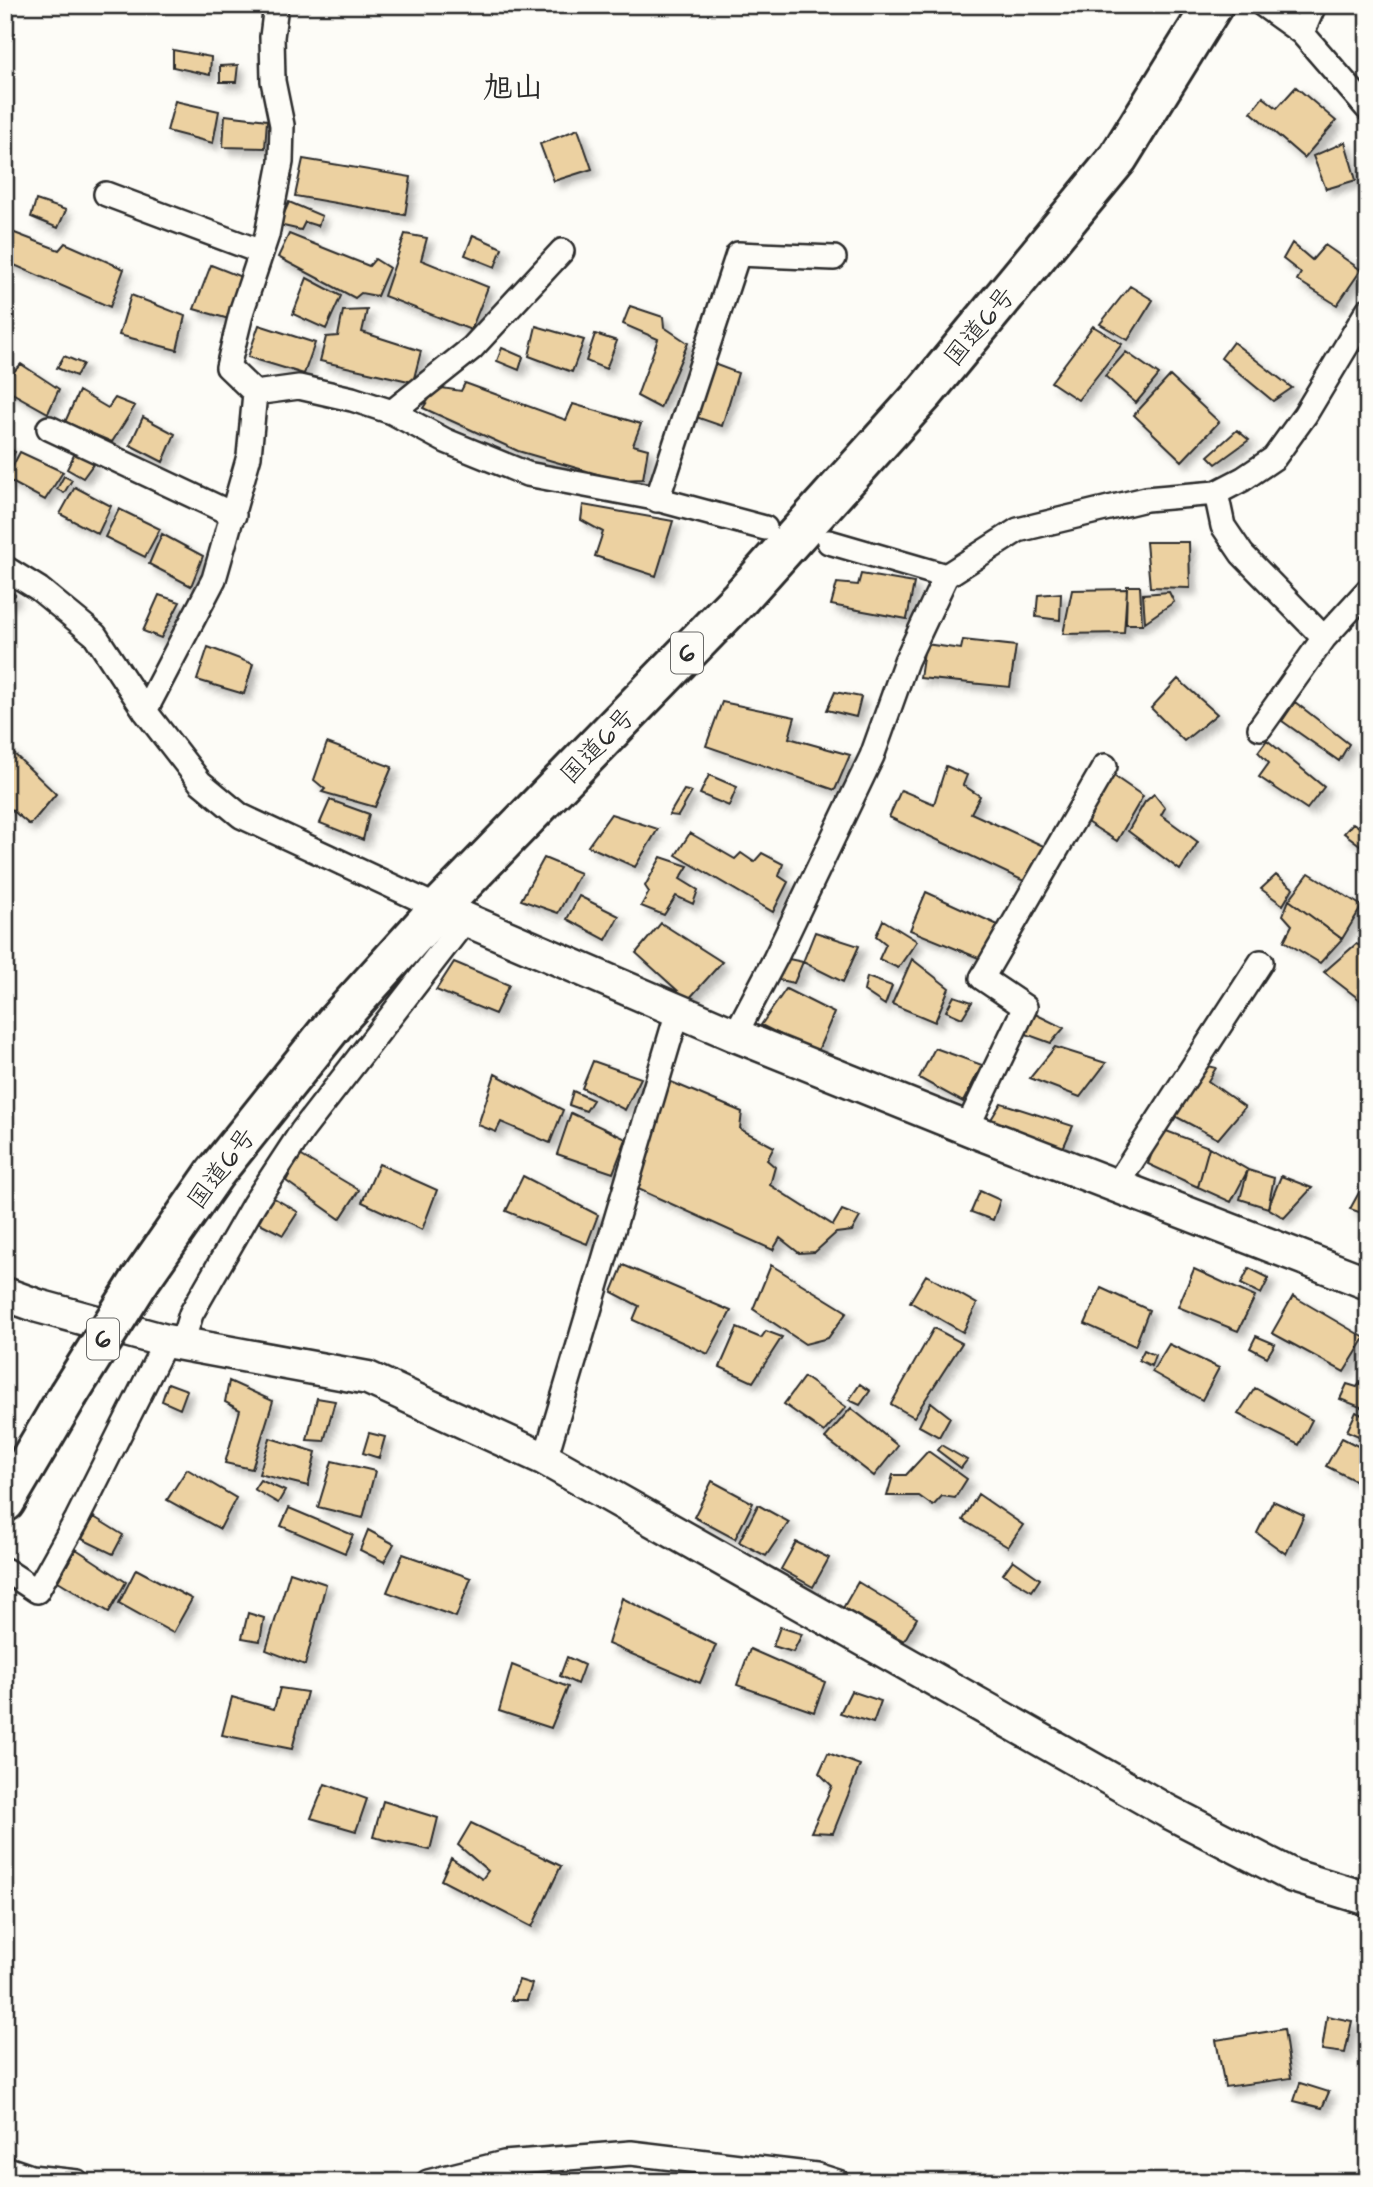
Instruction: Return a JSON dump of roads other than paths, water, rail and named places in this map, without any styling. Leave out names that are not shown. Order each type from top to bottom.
[{"type":"highway","name":"国道6号","points":[[5,1502],[139,1282],[215,1173],[317,1045],[453,913],[926,391],[1118,158],[1213,5]]},
{"type":"street","points":[[255,393],[228,367],[274,204],[281,162],[282,125],[272,70],[276,5]]},
{"type":"street","points":[[1263,5],[1302,33],[1368,109]]},
{"type":"street","points":[[1302,33],[1314,5]]},
{"type":"street","points":[[106,194],[261,252]]},
{"type":"street","points":[[392,412],[472,348],[562,251]]},
{"type":"street","points":[[657,500],[738,254],[834,258]]},
{"type":"street","points":[[735,1035],[872,756],[906,661],[946,576],[1018,530],[1146,499],[1216,493],[1243,480],[1274,458],[1305,415],[1368,310]]},
{"type":"street","points":[[255,393],[299,387],[352,399],[392,412],[446,441],[527,474],[657,500],[765,528]]},
{"type":"street","points":[[145,711],[214,579],[249,456],[255,393]]},
{"type":"street","points":[[49,428],[234,515]]},
{"type":"street","points":[[1216,493],[1223,526],[1242,554],[1324,638]]},
{"type":"street","points":[[829,542],[946,576]]},
{"type":"street","points":[[5,568],[39,589],[95,635],[145,711],[200,782],[242,816],[453,913],[735,1035],[1115,1187],[1368,1283]]},
{"type":"street","points":[[1260,729],[1324,638],[1368,590]]},
{"type":"street","points":[[967,1128],[1025,1007],[982,978],[1105,766]]},
{"type":"street","points":[[5,1570],[37,1591],[174,1342],[254,1204],[302,1130],[453,913]]},
{"type":"street","points":[[1115,1187],[1261,962]]},
{"type":"street","points":[[545,1459],[678,1011]]},
{"type":"street","points":[[5,1294],[38,1306],[174,1342],[368,1378],[545,1459],[1167,1811],[1293,1876],[1368,1899]]},
{"type":"street","points":[[428,2182],[504,2163],[631,2153],[816,2175],[838,2182]]},
{"type":"street","points":[[5,2168],[31,2177],[77,2182]]},
{"type":"district","name":"旭山","points":[[513,87]]}]
